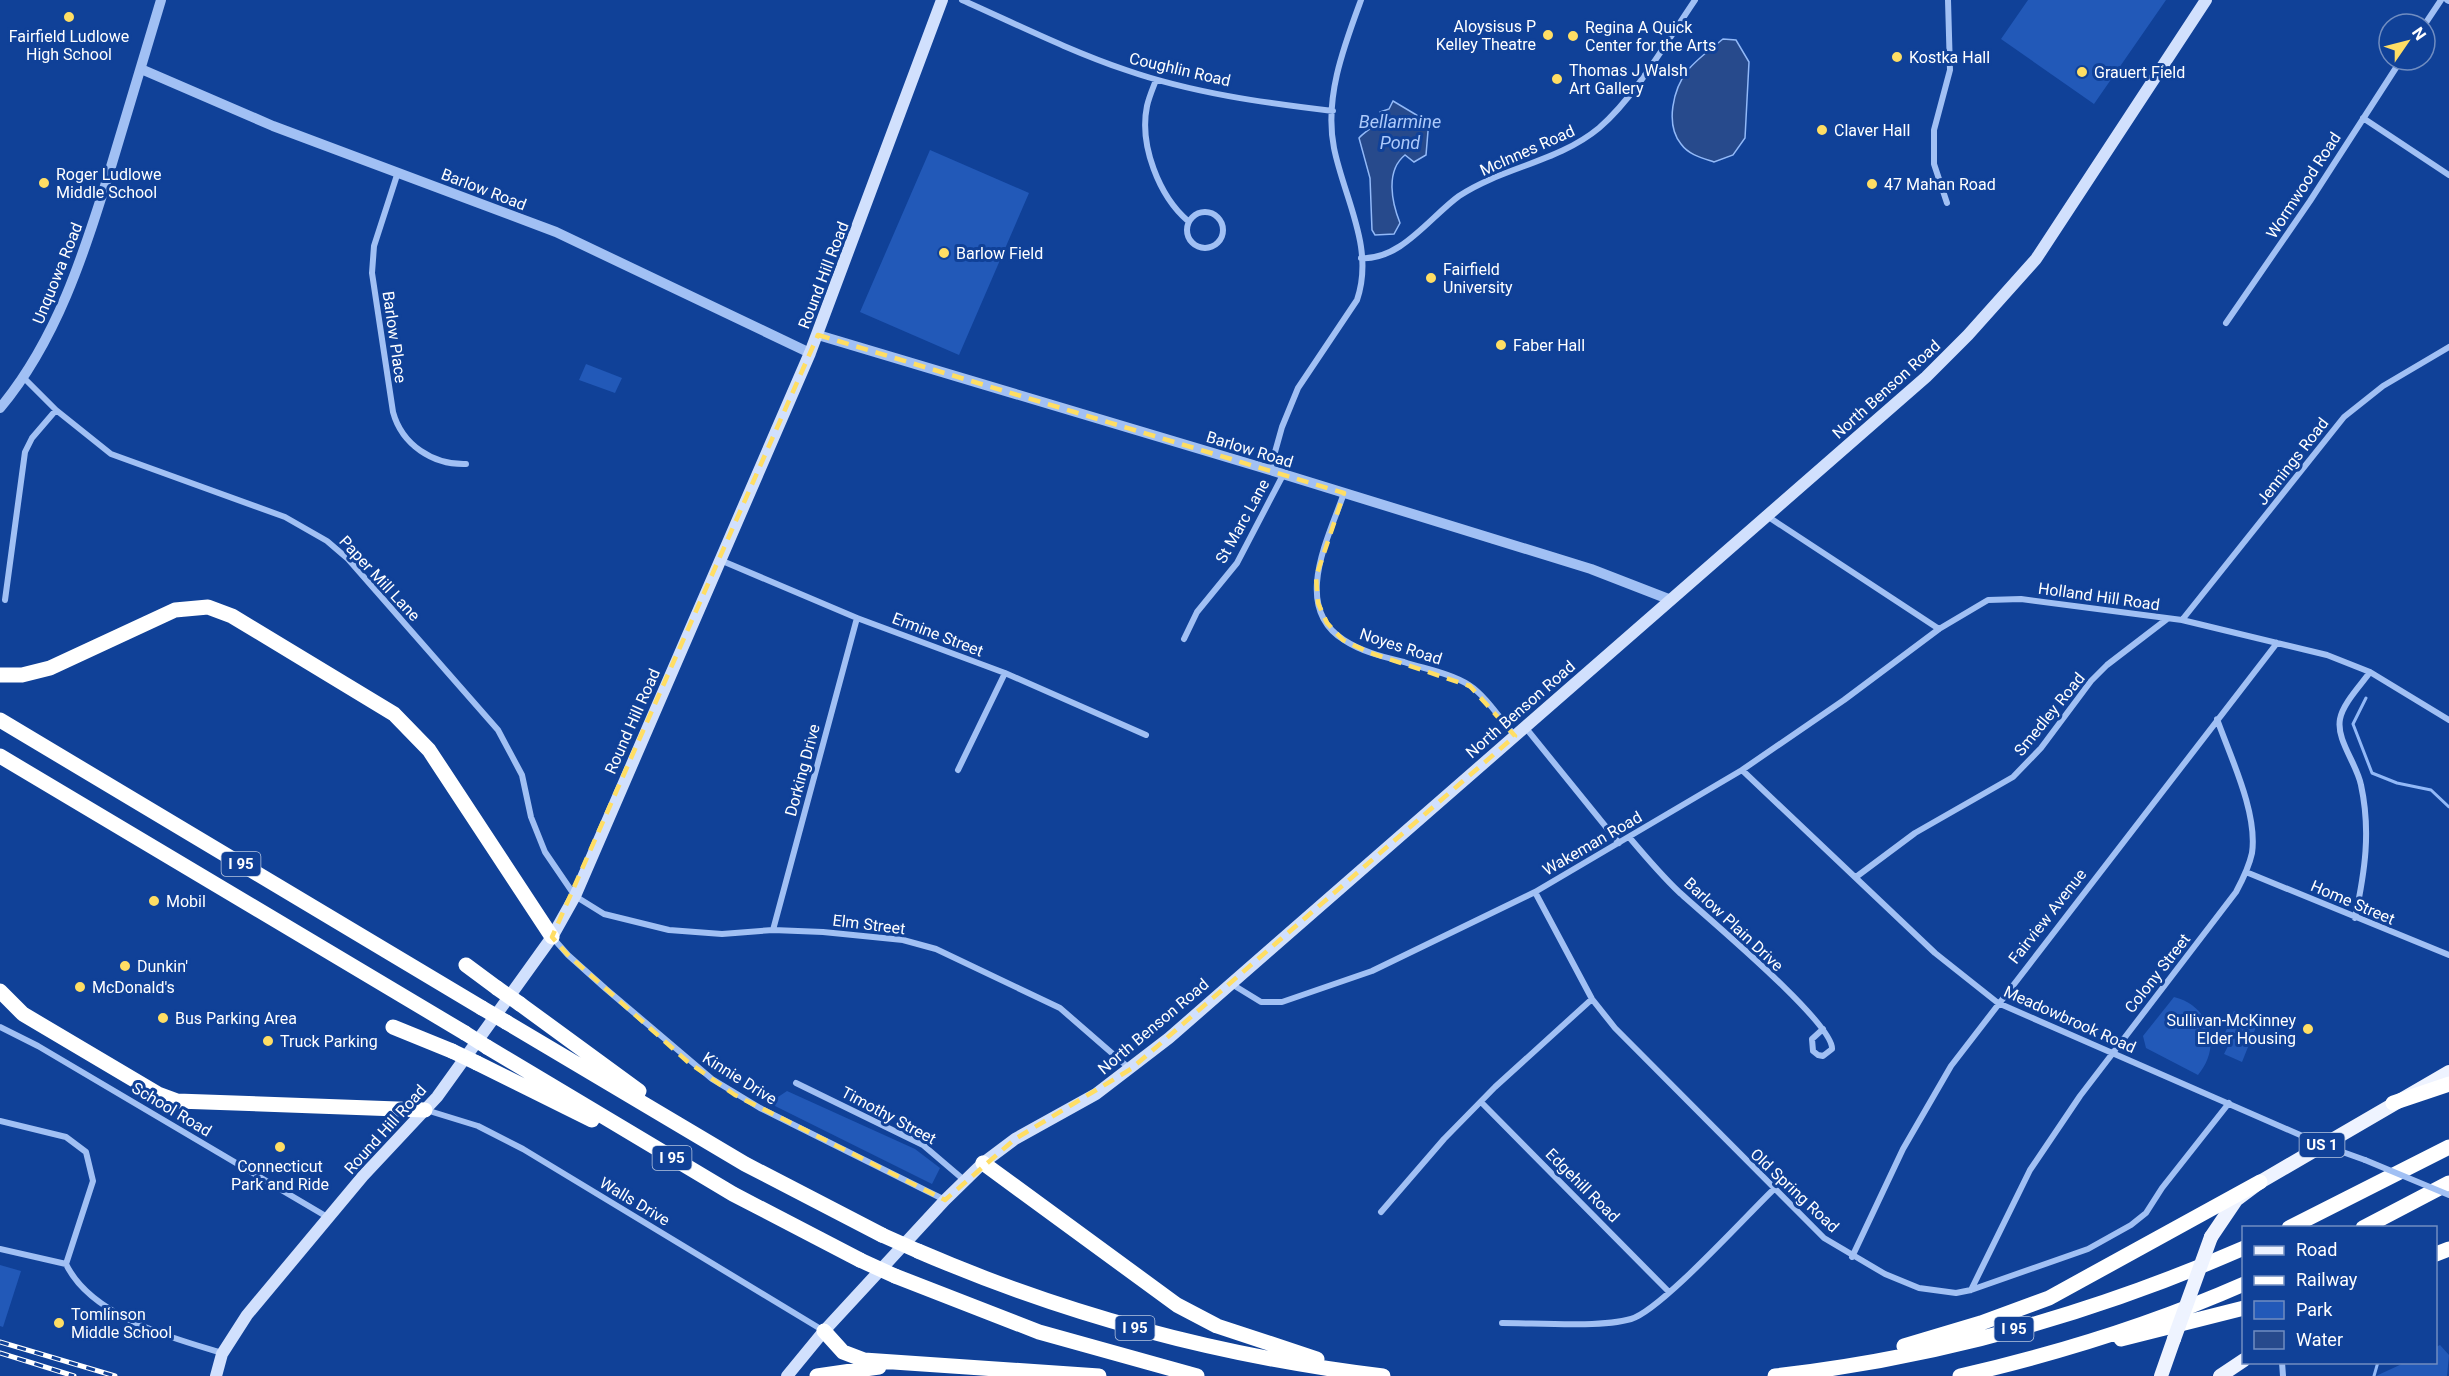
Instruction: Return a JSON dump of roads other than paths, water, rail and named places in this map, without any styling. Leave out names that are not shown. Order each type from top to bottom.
[{"type":"highway","points":[[0,675],[22,675],[50,668],[165,614],[185,608],[208,607],[232,616],[380,704],[407,724],[429,750],[552,937]]},
{"type":"highway","name":"I 95","points":[[0,720],[711,1144],[803,1196],[882,1235],[1023,1293],[1133,1327],[1245,1354],[1383,1376]]},
{"type":"highway","name":"I 95","points":[[0,756],[767,1212],[896,1276],[1039,1332],[1197,1376]]},
{"type":"highway","points":[[466,965],[711,1144]]},
{"type":"highway","points":[[0,991],[23,1014],[158,1094],[177,1101],[425,1110]]},
{"type":"highway","points":[[393,1027],[452,1051],[698,1173]]},
{"type":"highway","points":[[2393,1103],[2449,1084]]},
{"type":"highway","points":[[2291,1226],[2449,1147]]},
{"type":"highway","points":[[983,1163],[1122,1268],[1196,1316],[1239,1335],[1360,1373]]},
{"type":"highway","points":[[1820,1370],[1956,1331],[2027,1307],[2090,1276],[2260,1182]]},
{"type":"highway","points":[[2365,1226],[2449,1183]]},
{"type":"highway","name":"I 95","points":[[1775,1376],[1934,1349],[2046,1320],[2147,1287],[2242,1249]]},
{"type":"highway","name":"I 95","points":[[1960,1376],[2048,1353],[2160,1317],[2242,1285]]},
{"type":"highway","points":[[2048,1353],[2130,1337],[2242,1309]]},
{"type":"highway","points":[[824,1331],[843,1352],[856,1358],[1099,1376]]},
{"type":"highway","points":[[817,1376],[870,1368],[937,1364]]},
{"type":"main road","name":"Round Hill Road","points":[[216,1376],[222,1354],[247,1315],[379,1158],[425,1110],[552,937],[575,896],[818,335],[942,0]]},
{"type":"main road","name":"North Benson Road","points":[[787,1376],[824,1331],[945,1200],[983,1163],[1015,1139],[1096,1094],[1131,1069],[1926,377],[1975,328],[2036,259],[2206,0]]},
{"type":"main road","name":"US 1","points":[[2161,1376],[2211,1237],[2236,1200],[2260,1182],[2449,1072]]},
{"type":"main road","points":[[2220,1376],[2242,1361]]},
{"type":"street","name":"Unquowa Road","points":[[0,408],[24,378],[62,306],[92,228],[160,0]]},
{"type":"street","name":"Coughlin Road","points":[[962,0],[1098,60],[1156,80],[1284,105],[1333,111]]},
{"type":"street","points":[[1270,470],[1282,427],[1298,388],[1358,300],[1361,289],[1360,230],[1334,147],[1333,111],[1338,67],[1361,0]]},
{"type":"street","name":"McInnes Road","points":[[1361,258],[1371,259],[1397,248],[1462,194],[1523,166],[1557,154],[1599,128],[1623,103],[1695,0]]},
{"type":"street","points":[[1947,202],[1934,164],[1934,130],[1950,70],[1948,0]]},
{"type":"street","name":"Barlow Road","points":[[141,69],[273,126],[556,232],[810,353]]},
{"type":"street","name":"Wormwood Road","points":[[2226,323],[2310,201],[2393,72]]},
{"type":"street","points":[[1156,80],[1147,107],[1149,152],[1167,196],[1176,211],[1188,221]]},
{"type":"street","points":[[2362,118],[2449,175]]},
{"type":"street","name":"Barlow Place","points":[[398,172],[374,246],[372,273],[393,412],[401,431],[415,447],[437,461],[466,464]]},
{"type":"street","points":[[1204,211],[1217,216],[1223,228],[1220,241],[1208,248],[1195,246],[1187,235],[1188,221],[1198,212],[1204,211]]},
{"type":"street","name":"Barlow Road","points":[[818,335],[1591,569],[1671,600]]},
{"type":"street","name":"Jennings Road","points":[[2182,620],[2344,417],[2383,386],[2449,347]]},
{"type":"street","name":"Paper Mill Lane","points":[[24,378],[56,410],[111,454],[285,517],[327,541],[348,559],[506,743],[522,775],[531,817],[545,852],[575,896]]},
{"type":"street","points":[[5,600],[25,452],[32,438],[56,410]]},
{"type":"street","name":"St Marc Lane","points":[[1184,639],[1197,612],[1237,563],[1283,475]]},
{"type":"street","name":"Noyes Road","points":[[1344,493],[1316,577],[1318,603],[1327,623],[1343,640],[1368,652],[1452,677],[1470,686],[1520,731],[1619,843]]},
{"type":"street","points":[[1767,516],[1939,629]]},
{"type":"street","name":"Ermine Street","points":[[720,560],[857,618],[1005,673],[1146,735]]},
{"type":"street","name":"Holland Hill Road","points":[[1939,629],[1988,600],[2004,598],[2182,620],[2344,660],[2370,672],[2449,720]]},
{"type":"street","name":"Dorking Drive","points":[[773,930],[857,618]]},
{"type":"street","name":"Smedley Road","points":[[1856,877],[1916,833],[2013,777],[2041,748],[2091,681],[2107,665],[2167,619]]},
{"type":"street","name":"Wakeman Road","points":[[1230,983],[1261,1002],[1282,1002],[1372,971],[1535,892],[1742,770],[1873,679],[1939,629]]},
{"type":"street","name":"Fairview Avenue","points":[[1852,1257],[1903,1149],[1951,1066],[2277,643]]},
{"type":"street","points":[[2355,918],[2365,871],[2367,822],[2361,781],[2340,726],[2341,716],[2370,672]]},
{"type":"street","points":[[958,770],[1005,673]]},
{"type":"street","name":"Colony Street","points":[[1971,1290],[2030,1170],[2112,1053],[2229,901],[2247,872],[2253,841],[2249,816],[2217,719]]},
{"type":"street","name":"Meadowbrook Road","points":[[1742,770],[1935,953],[1998,1003],[2323,1145],[2449,1195]]},
{"type":"street","name":"Barlow Plain Drive","points":[[1629,837],[1662,875],[1766,970],[1823,1029]]},
{"type":"street","name":"Home Street","points":[[2247,872],[2449,955]]},
{"type":"street","name":"Old Spring Road","points":[[1535,892],[1592,999],[1615,1028],[1773,1190],[1824,1238],[1852,1257],[1885,1274],[1919,1287],[1956,1293],[1971,1290],[2088,1250],[2132,1226],[2146,1213],[2162,1188],[2229,1103]]},
{"type":"street","name":"Elm Street","points":[[575,896],[604,914],[669,930],[722,934],[773,930],[903,940],[936,949],[1060,1008],[1131,1069]]},
{"type":"street","name":"Kinnie Drive","points":[[552,937],[568,956],[712,1079],[760,1108],[945,1200]]},
{"type":"street","points":[[1381,1212],[1444,1139],[1592,999]]},
{"type":"street","name":"School Road","points":[[0,1027],[38,1046],[329,1218]]},
{"type":"street","name":"Timothy Street","points":[[796,1083],[923,1145],[964,1180]]},
{"type":"street","name":"Edgehill Road","points":[[1481,1102],[1669,1292]]},
{"type":"street","name":"Walls Drive","points":[[425,1110],[478,1126],[523,1149],[824,1331]]},
{"type":"street","points":[[0,1121],[66,1137],[86,1152],[93,1181],[66,1264],[74,1281],[90,1295],[153,1332],[222,1354]]},
{"type":"street","points":[[1502,1323],[1629,1320],[1669,1292],[1773,1190]]},
{"type":"street","points":[[0,1249],[66,1264]]},
{"type":"water","points":[[1723,39],[1736,40],[1749,62],[1745,138],[1733,155],[1714,162],[1684,148],[1676,136],[1672,117],[1678,87],[1688,70]]},
{"type":"water","name":"Bellarmine Pond","points":[[1393,101],[1425,120],[1428,131],[1426,155],[1414,162],[1405,155],[1399,162],[1392,187],[1400,223],[1394,234],[1375,235],[1372,230],[1370,178],[1359,138],[1376,124],[1380,112],[1389,109]]},
{"type":"waterway","points":[[2366,698],[2353,724],[2372,773],[2397,783],[2431,790],[2449,807]]},
{"type":"waterway","points":[[2374,1376],[2377,1364]]},
{"type":"railway","points":[[0,1342],[115,1376]]},
{"type":"railway","points":[[0,1353],[74,1376]]},
{"type":"place","name":"Fairfield Ludlowe High School","points":[[69,17]]},
{"type":"place","name":"Aloysisus P Kelley Theatre","points":[[1548,35]]},
{"type":"place","name":"Regina A Quick Center for the Arts","points":[[1573,36]]},
{"type":"place","name":"Kostka Hall","points":[[1897,57]]},
{"type":"place","name":"Grauert Field","points":[[2082,72]]},
{"type":"place","name":"Thomas J Walsh Art Gallery","points":[[1557,79]]},
{"type":"place","name":"Claver Hall","points":[[1822,130]]},
{"type":"place","name":"Roger Ludlowe Middle School","points":[[44,183]]},
{"type":"place","name":"47 Mahan Road","points":[[1872,184]]},
{"type":"place","name":"Barlow Field","points":[[944,253]]},
{"type":"place","name":"Fairfield University","points":[[1431,278]]},
{"type":"place","name":"Faber Hall","points":[[1501,345]]},
{"type":"place","name":"Mobil","points":[[154,901]]},
{"type":"place","name":"Dunkin'","points":[[125,966]]},
{"type":"place","name":"McDonald's","points":[[80,987]]},
{"type":"place","name":"Bus Parking Area","points":[[163,1018]]},
{"type":"place","name":"Sullivan-McKinney Elder Housing","points":[[2308,1029]]},
{"type":"place","name":"Truck Parking","points":[[268,1041]]},
{"type":"place","name":"Connecticut Park and Ride","points":[[280,1147]]},
{"type":"place","name":"Tomlinson Middle School","points":[[59,1323]]}]
